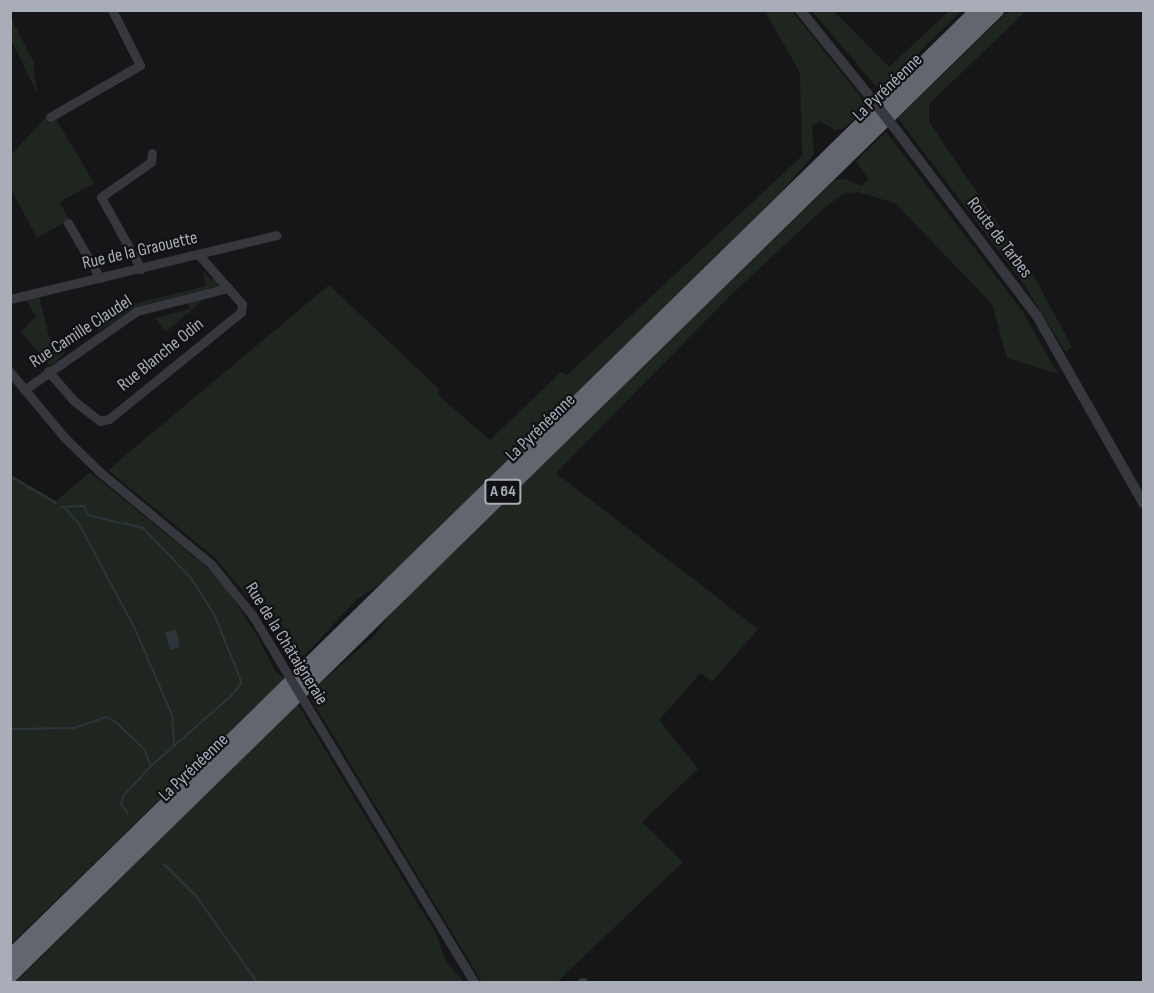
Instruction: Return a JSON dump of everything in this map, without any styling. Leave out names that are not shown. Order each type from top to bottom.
[{"type":"highway","name":"La Pyrénéenne","points":[[10,958],[979,10]]},
{"type":"highway","name":"La Pyrénéenne","points":[[10,975],[996,10]]},
{"type":"street","points":[[50,117],[140,65],[112,10]]},
{"type":"street","name":"Route de Tarbes","points":[[800,10],[900,135],[1037,316],[1143,504]]},
{"type":"street","points":[[141,268],[100,197],[152,162],[152,153]]},
{"type":"street","points":[[68,223],[100,278]]},
{"type":"street","name":"Rue de la Graouette","points":[[10,299],[276,235]]},
{"type":"street","name":"Rue Blanche Odin","points":[[48,371],[73,400],[104,421],[241,312],[242,304],[199,255]]},
{"type":"street","name":"Rue Camille Claudel","points":[[24,390],[48,371],[137,311],[228,288]]},
{"type":"street","name":"Rue de la Châtaigneraie","points":[[10,372],[101,473],[211,564],[253,616],[474,982]]},
{"type":"shaded area","points":[[765,11],[792,11],[868,106],[843,129],[835,130],[820,121],[812,126],[814,154],[782,191],[383,582],[356,600],[305,655],[288,658],[260,611],[215,558],[108,470],[329,285],[439,389],[438,395],[490,440],[561,372],[567,375],[802,156],[800,73]]},
{"type":"shaded area","points":[[812,11],[834,11],[889,67],[949,11],[961,11],[880,91]]},
{"type":"shaded area","points":[[1008,11],[1026,11],[929,104],[929,122],[1035,278],[1072,347],[1066,352],[1025,286],[898,118]]},
{"type":"shaded area","points":[[11,18],[33,61],[37,93],[11,40]]},
{"type":"shaded area","points":[[45,118],[48,123],[56,119],[94,183],[60,202],[69,220],[37,238],[11,189],[10,156]]},
{"type":"shaded area","points":[[886,132],[1023,312],[1058,374],[1007,358],[992,304],[895,203],[857,192],[843,194],[823,209],[733,293],[556,473],[758,629],[712,682],[701,673],[659,720],[698,769],[642,822],[683,862],[557,982],[482,982],[308,694],[375,635],[395,608],[835,180],[845,179],[862,186],[868,179],[856,161]]},
{"type":"shaded area","points":[[203,271],[212,281],[215,277],[219,286],[136,307],[98,331],[93,314],[206,286]]},
{"type":"shaded area","points":[[39,296],[53,353],[63,350],[65,354],[50,366],[21,332],[36,316],[26,300]]},
{"type":"shaded area","points":[[204,299],[166,332],[155,318],[190,309],[188,303]]},
{"type":"shaded area","points":[[90,472],[210,570],[227,589],[258,637],[275,671],[284,679],[11,944],[10,474],[56,501]]},
{"type":"shaded area","points":[[176,629],[180,647],[170,650],[165,633]]},
{"type":"shaded area","points":[[297,703],[436,934],[446,961],[464,982],[16,982]]},
{"type":"waterway","points":[[10,476],[56,503]]},
{"type":"waterway","points":[[62,507],[84,506],[88,515],[120,523]]},
{"type":"waterway","points":[[65,508],[79,524],[135,629],[172,715],[174,745]]},
{"type":"waterway","points":[[123,523],[143,528],[191,578],[214,614],[241,684],[231,696],[151,766]]},
{"type":"waterway","points":[[10,729],[74,728],[106,717],[117,723],[144,749],[151,766],[123,796],[121,804],[128,814]]},
{"type":"waterway","points":[[164,864],[196,896],[257,982]]}]
